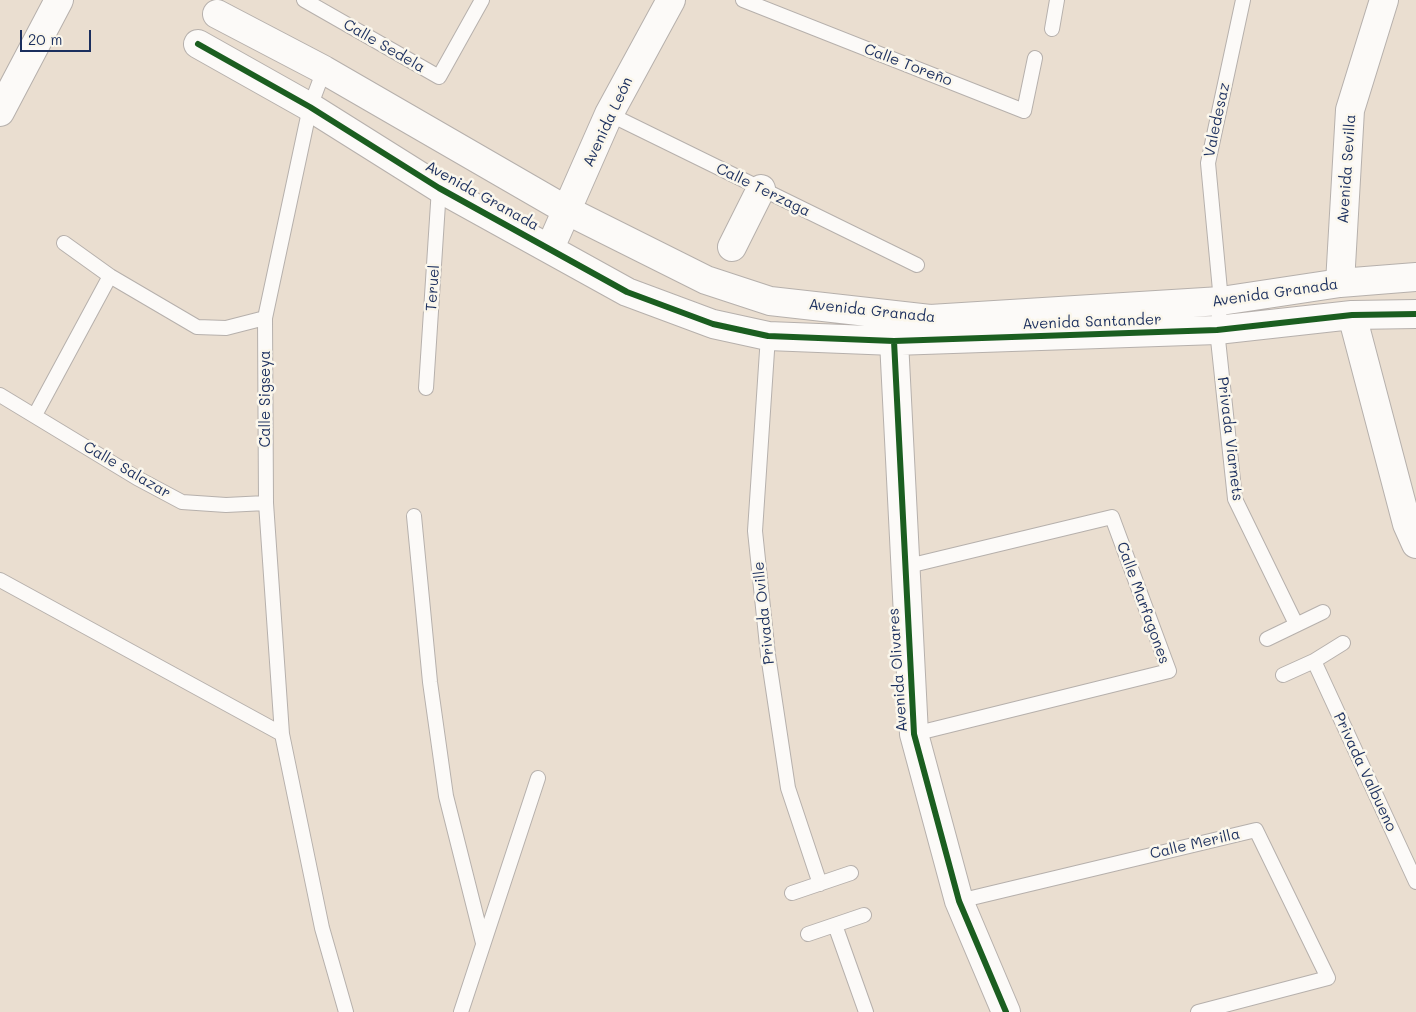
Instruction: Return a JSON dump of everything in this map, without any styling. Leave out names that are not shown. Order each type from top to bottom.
[{"type":"street","points":[[0,112],[60,0]]},
{"type":"street","name":"Avenida León","points":[[550,248],[568,211],[609,114],[671,0]]},
{"type":"street","name":"Avenida Sevilla","points":[[1340,283],[1350,110],[1384,0]]},
{"type":"street","name":"Avenida Granada","points":[[217,14],[324,70],[568,211],[706,280],[770,301],[930,319],[1221,301],[1340,283],[1416,278]]},
{"type":"street","name":"Avenida Granada","points":[[198,44],[310,107],[439,188],[627,292],[713,324],[768,336]]},
{"type":"street","points":[[732,247],[761,189]]},
{"type":"street","name":"Avenida Santander","points":[[768,336],[894,341],[1217,330],[1352,316],[1416,314]]},
{"type":"street","points":[[1352,316],[1407,524],[1416,544]]},
{"type":"street","name":"Avenida Olivares","points":[[894,341],[914,734],[959,901],[1006,1012]]},
{"type":"lane","name":"Calle Sedela","points":[[304,0],[439,77],[482,0]]},
{"type":"lane","name":"Calle Toreño","points":[[743,0],[1024,110],[1035,58]]},
{"type":"lane","points":[[1052,29],[1057,0]]},
{"type":"lane","name":"Valedesaz","points":[[1217,330],[1221,301],[1208,163],[1243,0]]},
{"type":"lane","name":"Calle Sigseya","points":[[324,70],[310,107],[265,318],[266,502],[282,734],[322,928],[346,1012]]},
{"type":"lane","name":"Calle Terzaga","points":[[609,114],[918,265]]},
{"type":"lane","name":"Teruel","points":[[426,388],[439,188]]},
{"type":"lane","points":[[64,243],[110,276],[197,327],[226,328],[265,318]]},
{"type":"lane","points":[[36,415],[110,276]]},
{"type":"lane","name":"Privada Viarnets","points":[[1217,330],[1235,499],[1296,624]]},
{"type":"lane","name":"Privada Oville","points":[[768,336],[756,531],[768,655],[788,788],[820,884]]},
{"type":"lane","name":"Calle Salazar","points":[[0,395],[36,415],[137,478],[182,502],[226,505],[266,502]]},
{"type":"lane","points":[[414,516],[430,682],[446,796],[483,943]]},
{"type":"lane","name":"Calle Marfagones","points":[[904,567],[1112,517],[1169,671],[914,734]]},
{"type":"lane","points":[[0,580],[282,734]]},
{"type":"lane","points":[[1267,639],[1323,612]]},
{"type":"lane","points":[[1283,675],[1314,661],[1342,643]]},
{"type":"lane","name":"Privada Valbueno","points":[[1314,661],[1416,882]]},
{"type":"lane","points":[[461,1012],[538,778]]},
{"type":"lane","name":"Calle Merilla","points":[[959,901],[1256,830],[1328,978],[1198,1012]]},
{"type":"lane","points":[[792,893],[851,873]]},
{"type":"lane","points":[[808,934],[864,915]]},
{"type":"lane","points":[[835,925],[866,1012]]},
{"type":"cycle path","points":[[198,44],[310,107],[439,188],[627,292],[713,324],[768,336],[894,341],[1217,330],[1352,315],[1416,314]]},
{"type":"cycle path","points":[[894,341],[914,734],[959,901],[1006,1012]]}]
